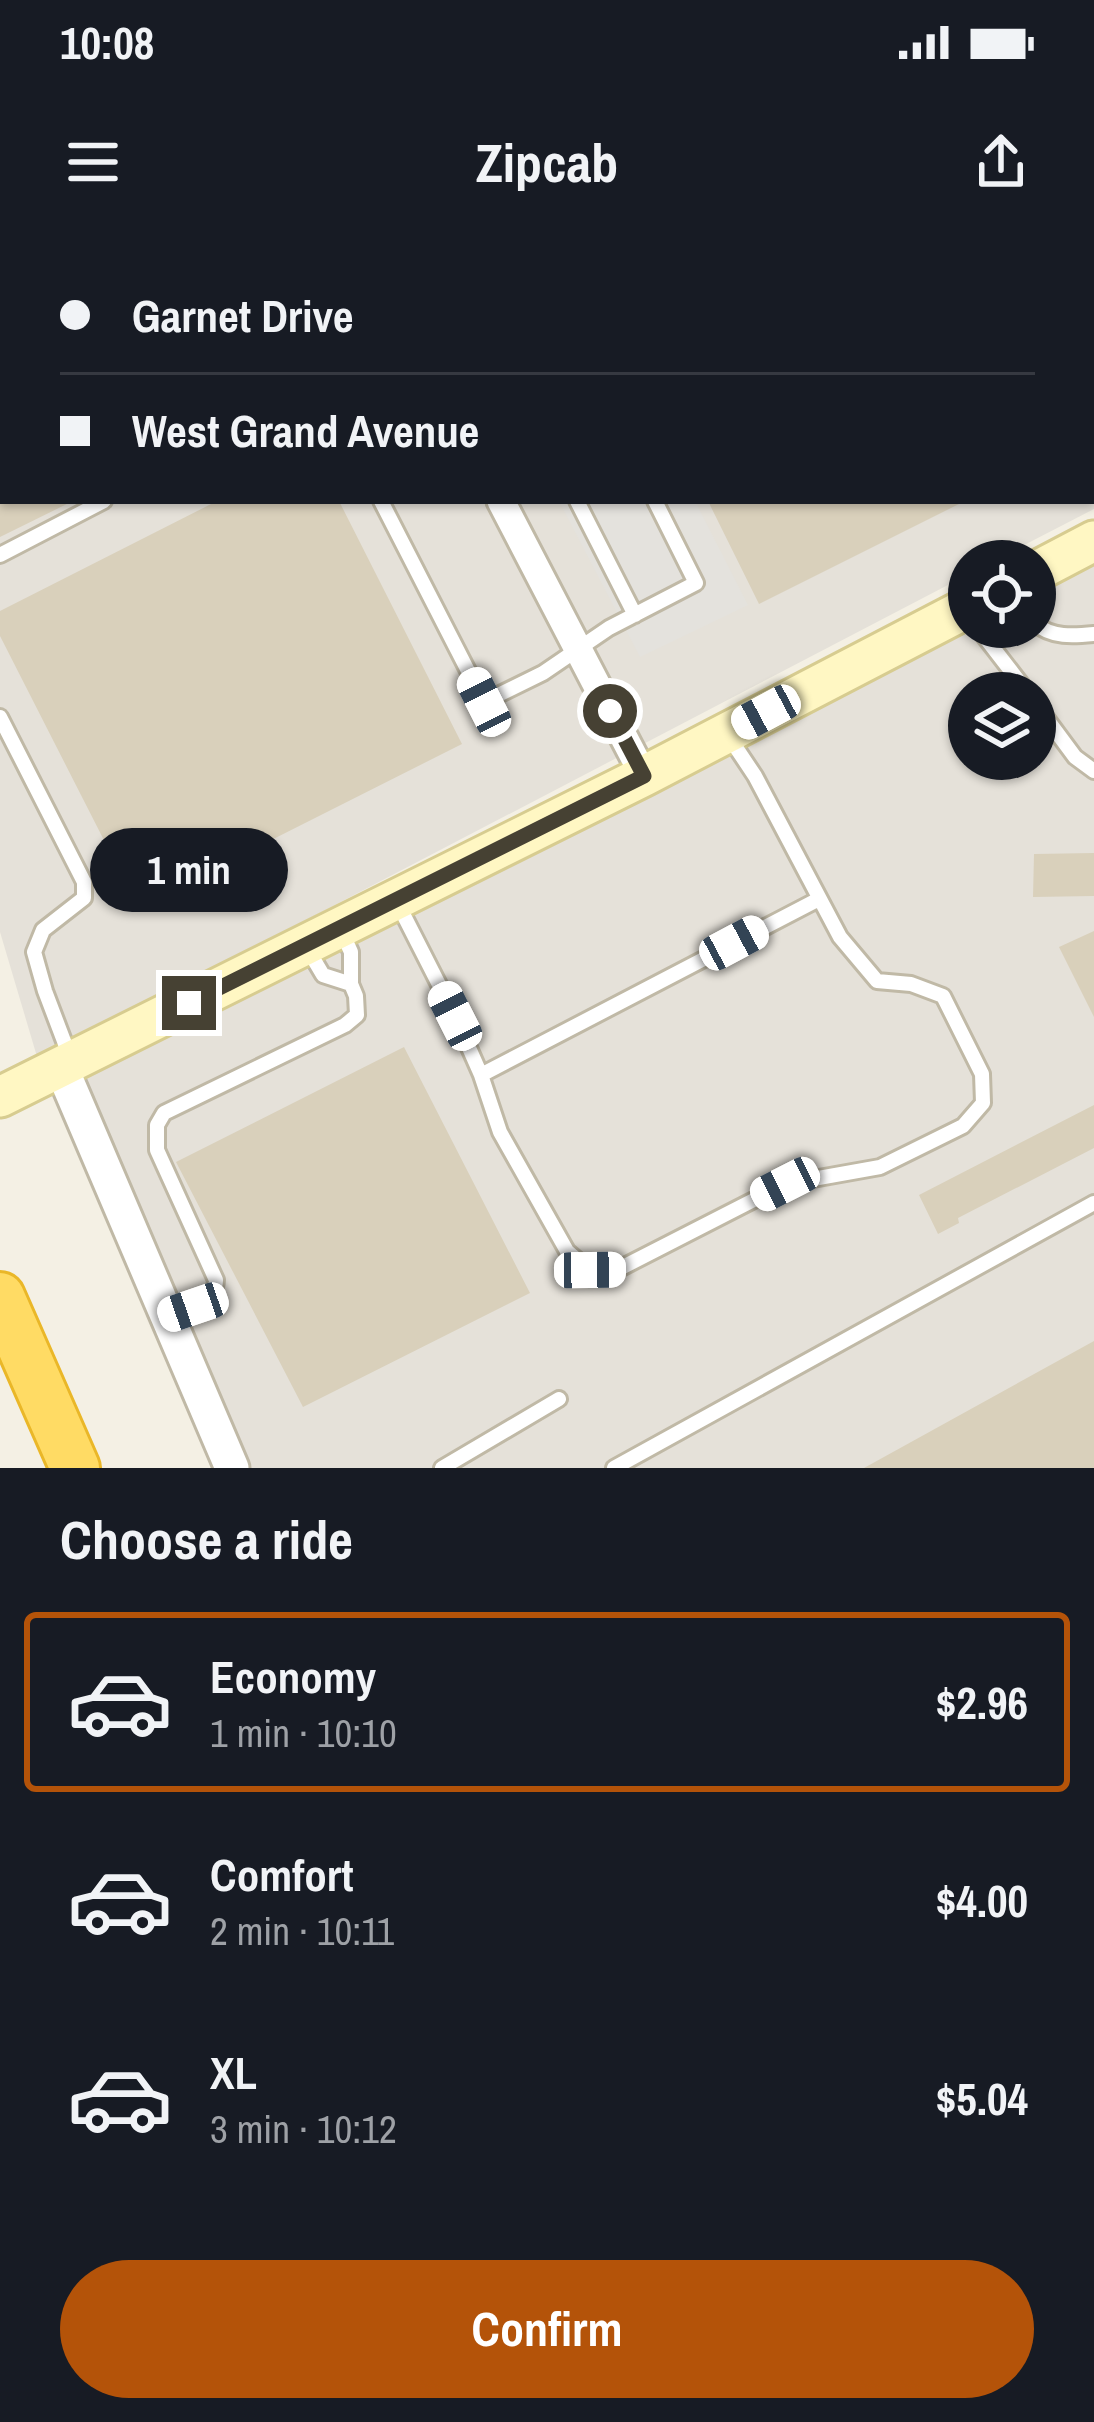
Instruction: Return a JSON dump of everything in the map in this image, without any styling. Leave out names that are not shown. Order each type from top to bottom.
[{"type":"highway","points":[[0,1298],[75,1468]]},
{"type":"main road","points":[[1056,561],[1094,542]]},
{"type":"main road","points":[[0,1097],[948,626]]},
{"type":"street","points":[[503,504],[644,776]]},
{"type":"street","points":[[66,1064],[232,1468]]},
{"type":"lane","points":[[0,555],[98,504]]},
{"type":"lane","points":[[383,504],[484,702],[696,583],[656,504]]},
{"type":"lane","points":[[579,504],[635,615]]},
{"type":"lane","points":[[1056,633],[1094,634]]},
{"type":"lane","points":[[0,717],[84,882],[83,898],[43,929],[34,952],[66,1064]]},
{"type":"lane","points":[[1056,731],[1094,771]]},
{"type":"lane","points":[[396,900],[455,1016],[500,1132],[567,1251],[590,1270],[617,1270],[785,1184],[880,1167],[963,1126],[983,1103],[982,1074],[943,996],[911,984],[877,981],[839,937],[755,776],[727,733]]},
{"type":"lane","points":[[481,1075],[819,899]]},
{"type":"lane","points":[[166,1316],[208,1302],[216,1280],[157,1150],[157,1125],[164,1113],[357,1015],[351,952],[323,936],[323,975],[351,984]]},
{"type":"lane","points":[[614,1468],[1094,1203]]},
{"type":"lane","points":[[442,1468],[560,1400]]},
{"type":"shaded area","points":[[0,504],[1094,504],[1094,509],[1034,540],[948,540],[948,585],[38,1060],[0,932]]},
{"type":"shaded area","points":[[561,504],[697,504],[748,605],[640,657]]},
{"type":"shaded area","points":[[1094,544],[1094,1468],[232,1468],[61,1067],[948,637],[948,648],[1056,648],[1056,563]]},
{"type":"building","points":[[0,504],[67,504],[0,537]]},
{"type":"building","points":[[211,504],[341,504],[462,744],[138,907],[0,636],[0,611]]},
{"type":"building","points":[[709,504],[959,504],[759,604]]},
{"type":"building","points":[[1094,853],[1094,896],[1033,897],[1034,854]]},
{"type":"building","points":[[1094,931],[1094,1017],[1059,947]]},
{"type":"building","points":[[404,1047],[530,1293],[303,1407],[176,1162]]},
{"type":"building","points":[[1094,1105],[1094,1148],[958,1218],[959,1223],[938,1234],[919,1195]]},
{"type":"building","points":[[1094,1341],[1094,1468],[864,1468]]},
{"type":"route","points":[[189,1003],[644,776],[610,711]]}]
